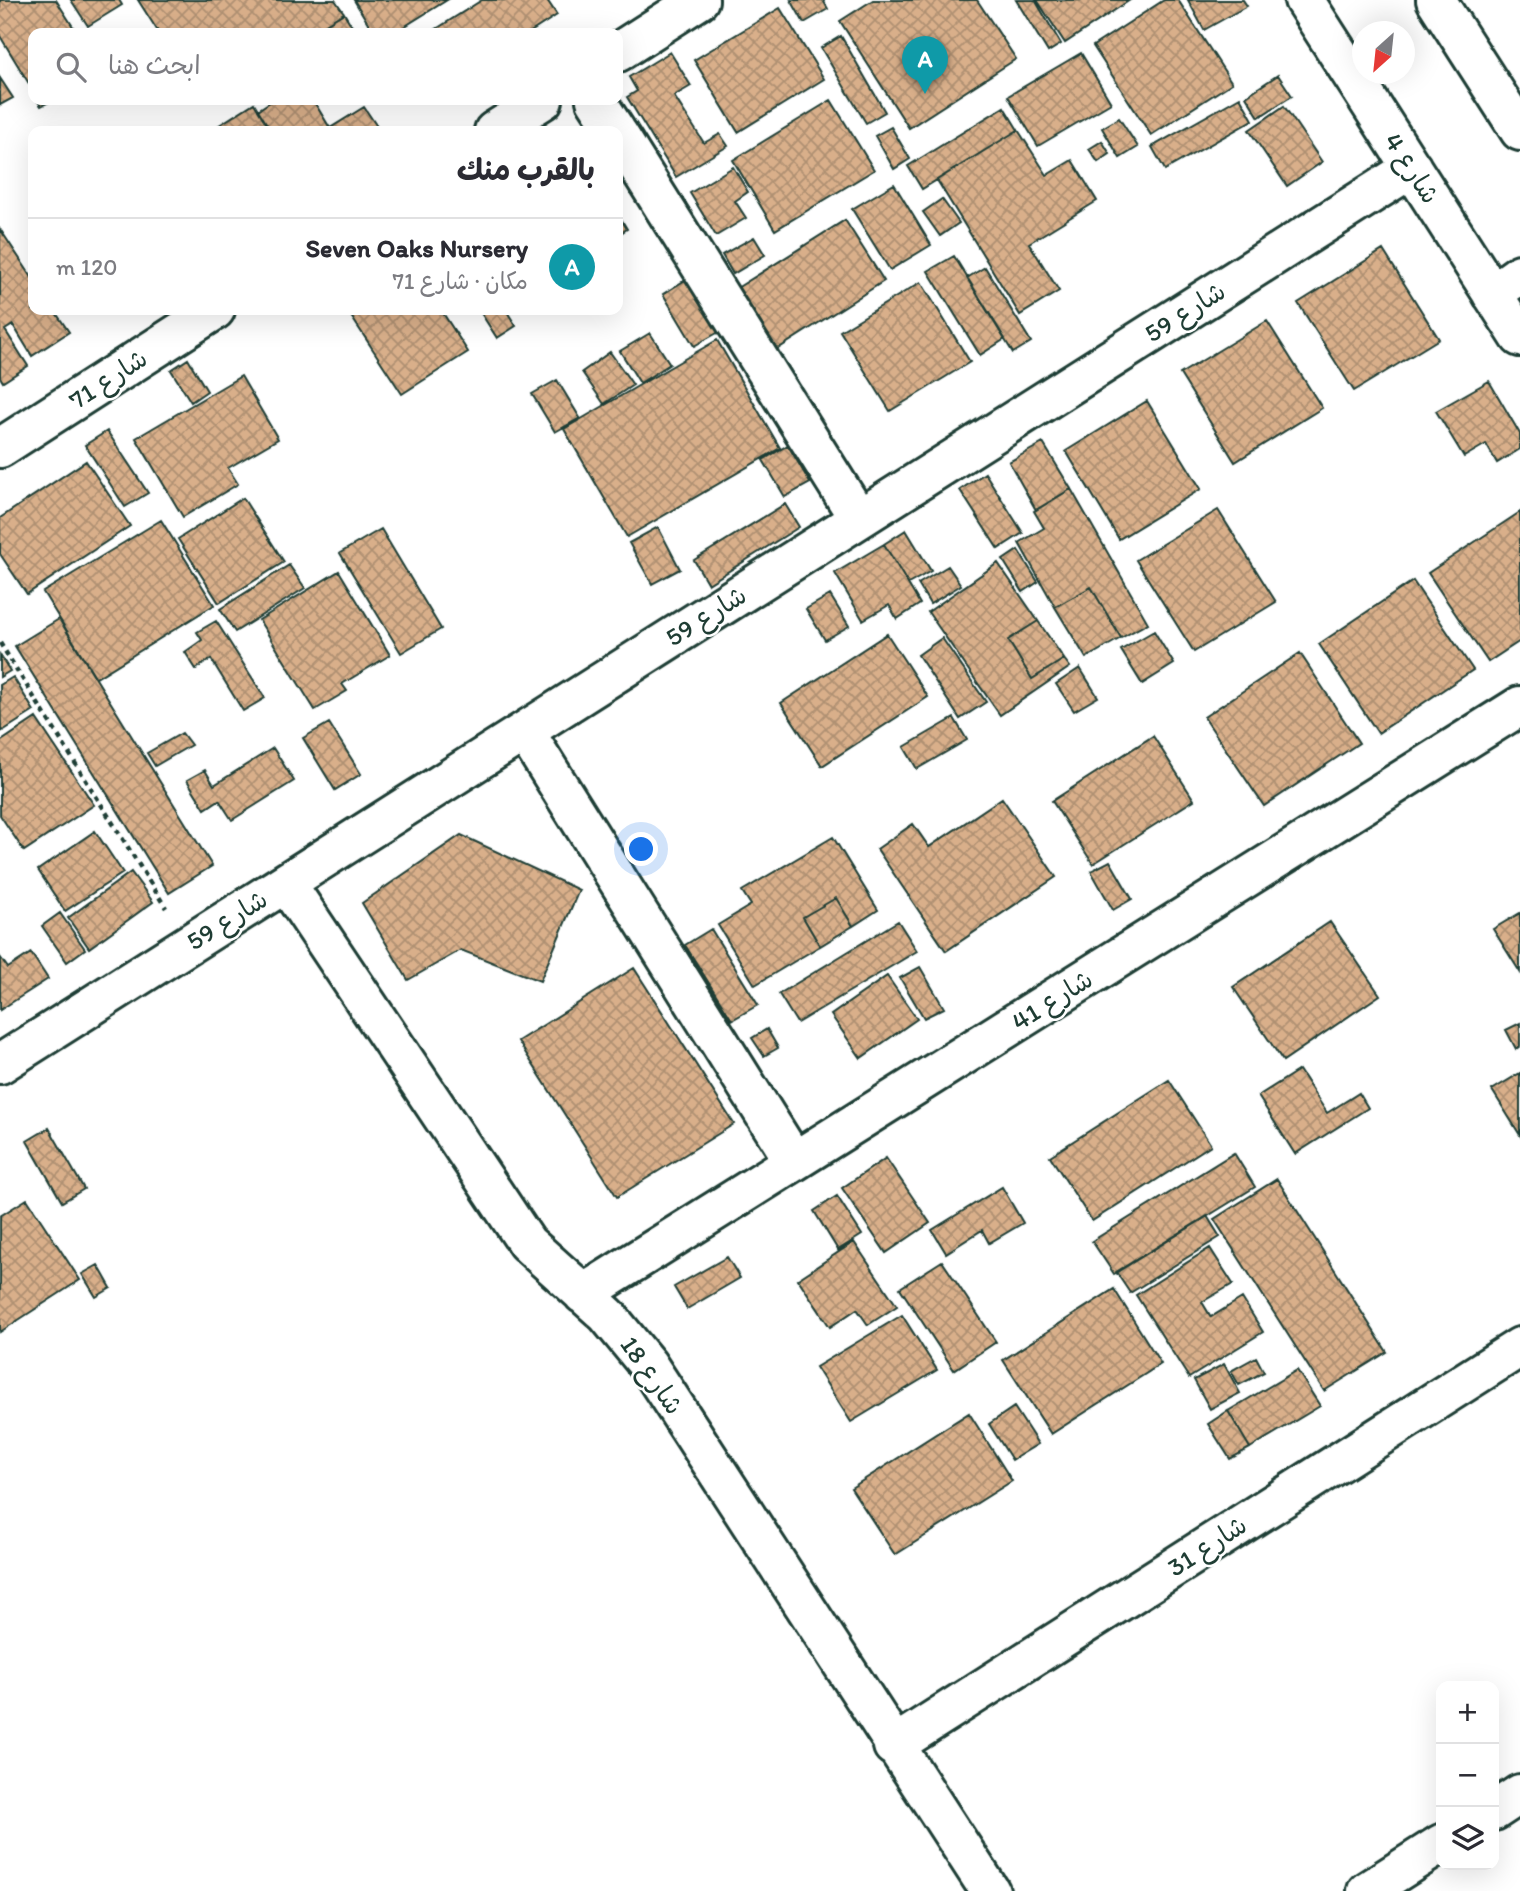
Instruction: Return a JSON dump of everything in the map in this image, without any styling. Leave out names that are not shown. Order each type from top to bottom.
[{"type":"street","points":[[623,49],[699,0]]},
{"type":"street","name":"شارع 4","points":[[1304,0],[1412,168],[1506,284],[1520,337]]},
{"type":"street","points":[[1436,0],[1520,131]]},
{"type":"street","points":[[502,126],[535,105]]},
{"type":"street","points":[[599,105],[613,126]]},
{"type":"street","points":[[623,143],[859,519]]},
{"type":"street","name":"شارع 59","points":[[0,1064],[1412,168]]},
{"type":"street","name":"شارع 71","points":[[0,447],[207,315]]},
{"type":"street","name":"شارع 41","points":[[583,1294],[1520,705]]},
{"type":"street","points":[[525,732],[794,1161]]},
{"type":"street","name":"شارع 18","points":[[286,883],[505,1213],[554,1270],[583,1294],[628,1339],[648,1365],[990,1891]]},
{"type":"street","name":"شارع 31","points":[[894,1746],[1520,1346]]},
{"type":"street","points":[[1499,1808],[1520,1794]]},
{"type":"street","points":[[1367,1891],[1436,1847]]},
{"type":"path","points":[[0,643],[189,944]]},
{"type":"building","points":[[0,0],[56,0],[74,28],[28,28],[28,82],[0,36]]},
{"type":"building","points":[[71,0],[119,0],[122,5],[88,26]]},
{"type":"building","points":[[138,0],[335,0],[344,13],[319,28],[156,28]]},
{"type":"building","points":[[354,0],[447,0],[402,28],[371,28]]},
{"type":"building","points":[[482,0],[547,0],[557,15],[537,28],[438,28]]},
{"type":"building","points":[[791,0],[823,0],[828,9],[804,23]]},
{"type":"building","points":[[873,0],[977,0],[1016,59],[909,128],[840,21]]},
{"type":"building","points":[[1016,0],[1035,0],[1061,44],[1048,52]]},
{"type":"building","points":[[1037,0],[1130,0],[1065,43]]},
{"type":"building","points":[[1164,0],[1178,0],[1232,83],[1151,135],[1093,46]]},
{"type":"building","points":[[1188,0],[1243,0],[1247,6],[1204,30]]},
{"type":"building","points":[[780,8],[824,79],[738,132],[694,60]]},
{"type":"building","points":[[344,13],[353,28],[319,28]]},
{"type":"building","points":[[841,36],[885,112],[866,123],[821,48]]},
{"type":"building","points":[[670,52],[691,86],[674,96],[704,143],[720,134],[728,146],[676,177],[627,97],[637,91],[629,77]]},
{"type":"building","points":[[1081,53],[1111,103],[1038,146],[1008,96]]},
{"type":"building","points":[[1278,75],[1292,96],[1259,117],[1246,96]]},
{"type":"building","points":[[0,78],[13,98],[0,105]]},
{"type":"building","points":[[1240,97],[1253,120],[1165,170],[1152,147]]},
{"type":"building","points":[[831,100],[874,170],[775,230],[733,160]]},
{"type":"building","points":[[251,105],[255,105],[268,126],[218,126]]},
{"type":"building","points":[[266,105],[316,105],[329,126],[268,126],[258,110]]},
{"type":"building","points":[[1284,106],[1322,162],[1287,186],[1249,130]]},
{"type":"building","points":[[364,107],[377,126],[333,126]]},
{"type":"building","points":[[1004,107],[1018,130],[922,189],[908,166]]},
{"type":"building","points":[[1119,118],[1138,147],[1120,158],[1102,128]]},
{"type":"building","points":[[891,127],[910,159],[894,169],[875,136]]},
{"type":"building","points":[[1018,130],[1047,175],[1072,160],[1097,201],[1029,243],[1059,291],[1020,315],[937,180]]},
{"type":"building","points":[[1102,141],[1110,154],[1098,162],[1089,149]]},
{"type":"building","points":[[733,167],[748,192],[735,201],[746,218],[716,236],[690,193]]},
{"type":"building","points":[[894,184],[931,245],[890,270],[852,209]]},
{"type":"building","points":[[942,199],[959,223],[940,236],[923,212]]},
{"type":"building","points":[[845,220],[884,281],[776,350],[737,288]]},
{"type":"building","points":[[0,229],[28,271],[28,315],[57,315],[69,332],[32,356],[13,325],[5,330],[28,366],[3,382],[0,377]]},
{"type":"building","points":[[754,237],[765,255],[733,274],[722,255]]},
{"type":"building","points":[[1383,250],[1439,339],[1354,391],[1298,303]]},
{"type":"building","points":[[954,256],[1005,339],[980,355],[928,271]]},
{"type":"building","points":[[985,267],[1031,342],[1013,353],[967,278]]},
{"type":"building","points":[[687,279],[719,332],[694,346],[663,294]]},
{"type":"building","points":[[921,282],[970,362],[890,411],[840,331]]},
{"type":"building","points":[[350,315],[444,315],[468,352],[402,394]]},
{"type":"building","points":[[482,315],[509,315],[516,326],[497,338]]},
{"type":"building","points":[[1267,321],[1322,408],[1235,462],[1180,374]]},
{"type":"building","points":[[650,333],[670,364],[640,383],[620,351]]},
{"type":"building","points":[[717,340],[780,448],[627,537],[564,429]]},
{"type":"building","points":[[610,352],[633,385],[604,404],[582,372]]},
{"type":"building","points":[[188,359],[207,391],[191,402],[171,370]]},
{"type":"building","points":[[241,376],[278,439],[228,468],[238,484],[183,517],[136,438]]},
{"type":"building","points":[[557,380],[580,418],[555,432],[532,394]]},
{"type":"building","points":[[1489,381],[1520,434],[1520,449],[1497,463],[1486,444],[1464,457],[1436,411]]},
{"type":"building","points":[[1147,401],[1201,489],[1119,539],[1066,451]]},
{"type":"building","points":[[107,431],[148,493],[125,507],[85,445]]},
{"type":"building","points":[[1043,443],[1071,489],[1036,510],[1009,462]]},
{"type":"building","points":[[788,445],[810,483],[785,497],[763,460]]},
{"type":"building","points":[[86,461],[130,526],[27,594],[0,554],[0,518]]},
{"type":"building","points":[[985,473],[1023,533],[998,549],[960,490]]},
{"type":"building","points":[[1071,489],[1148,623],[1121,638],[1091,587],[1055,607],[1019,543],[1044,528],[1034,511]]},
{"type":"building","points":[[243,498],[284,562],[219,603],[178,539]]},
{"type":"building","points":[[785,504],[799,527],[708,584],[694,560]]},
{"type":"building","points":[[1218,510],[1276,602],[1194,652],[1136,560]]},
{"type":"building","points":[[1520,512],[1520,641],[1488,662],[1428,573]]},
{"type":"building","points":[[161,520],[214,605],[96,678],[43,592]]},
{"type":"building","points":[[658,527],[680,569],[652,584],[629,543]]},
{"type":"building","points":[[381,529],[441,629],[401,653],[340,553]]},
{"type":"building","points":[[906,530],[931,571],[908,584],[884,544]]},
{"type":"building","points":[[884,544],[920,604],[897,619],[889,605],[863,620],[835,573]]},
{"type":"building","points":[[1018,550],[1038,582],[1023,592],[1003,560]]},
{"type":"building","points":[[998,563],[1038,621],[1008,640],[1032,679],[1064,659],[1070,667],[1000,715],[928,612]]},
{"type":"building","points":[[289,565],[305,588],[235,632],[220,609]]},
{"type":"building","points":[[948,566],[961,585],[930,604],[918,584]]},
{"type":"building","points":[[339,571],[390,655],[342,684],[347,691],[315,710],[259,620]]},
{"type":"building","points":[[1413,581],[1473,670],[1378,733],[1319,644]]},
{"type":"building","points":[[1091,587],[1121,638],[1086,658],[1055,607]]},
{"type":"building","points":[[830,595],[849,626],[825,640],[806,609]]},
{"type":"building","points":[[59,619],[212,866],[169,893],[15,646]]},
{"type":"building","points":[[216,621],[265,698],[243,711],[211,659],[196,669],[185,652],[202,640],[197,632]]},
{"type":"building","points":[[1038,621],[1064,659],[1032,679],[1008,640]]},
{"type":"building","points":[[1154,631],[1174,664],[1142,684],[1121,650]]},
{"type":"building","points":[[887,634],[928,697],[822,766],[781,703]]},
{"type":"building","points":[[942,638],[986,702],[960,719],[918,655]]},
{"type":"building","points":[[1300,653],[1359,743],[1264,806],[1204,717]]},
{"type":"building","points":[[0,655],[10,671],[0,677]]},
{"type":"building","points":[[1080,668],[1098,697],[1074,711],[1056,684]]},
{"type":"building","points":[[13,677],[34,711],[1,732],[0,685]]},
{"type":"building","points":[[36,718],[94,805],[24,851],[0,815],[0,742]]},
{"type":"building","points":[[954,718],[967,740],[917,769],[904,747]]},
{"type":"building","points":[[329,723],[361,774],[335,790],[303,738]]},
{"type":"building","points":[[182,733],[191,745],[155,766],[147,753]]},
{"type":"building","points":[[1153,736],[1194,800],[1093,864],[1052,801]]},
{"type":"building","points":[[273,748],[294,781],[232,820],[219,800],[205,809],[187,780],[205,770],[214,785]]},
{"type":"building","points":[[1002,798],[1056,877],[946,951],[877,849],[913,824],[929,847]]},
{"type":"building","points":[[95,831],[123,873],[65,911],[38,870]]},
{"type":"building","points":[[461,835],[579,890],[540,981],[461,950],[408,980],[362,903]]},
{"type":"building","points":[[833,837],[878,910],[853,926],[836,898],[803,917],[820,946],[755,985],[718,925],[751,905],[742,891]]},
{"type":"building","points":[[1110,861],[1132,899],[1113,910],[1091,871]]},
{"type":"building","points":[[131,872],[153,902],[89,948],[68,918]]},
{"type":"building","points":[[836,898],[853,926],[820,946],[803,917]]},
{"type":"building","points":[[60,913],[85,949],[67,962],[42,926]]},
{"type":"building","points":[[1520,913],[1520,972],[1493,929]]},
{"type":"building","points":[[898,921],[917,951],[797,1023],[779,994]]},
{"type":"building","points":[[1330,922],[1380,995],[1283,1061],[1233,987]]},
{"type":"building","points":[[711,929],[758,1005],[732,1020],[685,945]]},
{"type":"building","points":[[31,953],[48,979],[0,1010],[0,957],[8,968]]},
{"type":"building","points":[[920,967],[944,1008],[924,1018],[900,978]]},
{"type":"building","points":[[634,968],[734,1124],[617,1197],[518,1041]]},
{"type":"building","points":[[887,976],[917,1019],[861,1058],[831,1015]]},
{"type":"building","points":[[1520,1023],[1520,1046],[1516,1049],[1506,1030]]},
{"type":"building","points":[[767,1029],[778,1048],[764,1056],[752,1038]]},
{"type":"building","points":[[1299,1070],[1327,1113],[1359,1093],[1368,1108],[1295,1154],[1258,1096]]},
{"type":"building","points":[[1520,1073],[1520,1135],[1492,1090]]},
{"type":"building","points":[[1169,1080],[1211,1145],[1092,1221],[1050,1156]]},
{"type":"building","points":[[49,1128],[84,1189],[62,1202],[27,1141]]},
{"type":"building","points":[[1234,1153],[1255,1187],[1114,1274],[1092,1241]]},
{"type":"building","points":[[886,1158],[930,1223],[886,1253],[842,1188]]},
{"type":"building","points":[[1277,1179],[1387,1352],[1324,1391],[1214,1219]]},
{"type":"building","points":[[1002,1187],[1023,1223],[989,1243],[982,1230],[946,1253],[932,1230]]},
{"type":"building","points":[[837,1196],[862,1235],[838,1250],[814,1211]]},
{"type":"building","points":[[27,1199],[80,1280],[0,1332],[0,1216]]},
{"type":"building","points":[[1207,1216],[1220,1237],[1130,1293],[1116,1272]]},
{"type":"building","points":[[854,1242],[897,1306],[868,1325],[857,1309],[830,1327],[798,1279]]},
{"type":"building","points":[[1210,1248],[1233,1284],[1202,1302],[1211,1317],[1242,1298],[1263,1332],[1189,1378],[1136,1295]]},
{"type":"building","points":[[727,1257],[740,1278],[687,1309],[674,1287]]},
{"type":"building","points":[[942,1261],[996,1342],[954,1370],[900,1288]]},
{"type":"building","points":[[98,1265],[111,1288],[96,1297],[82,1274]]},
{"type":"building","points":[[1114,1289],[1161,1364],[1051,1434],[1003,1360]]},
{"type":"building","points":[[902,1315],[937,1370],[851,1422],[816,1367]]},
{"type":"building","points":[[1256,1357],[1264,1372],[1239,1385],[1231,1371]]},
{"type":"building","points":[[1224,1364],[1240,1393],[1210,1409],[1194,1380]]},
{"type":"building","points":[[1297,1370],[1320,1406],[1250,1448],[1228,1411]]},
{"type":"building","points":[[1014,1407],[1038,1444],[1012,1460],[989,1424]]},
{"type":"building","points":[[1228,1411],[1250,1448],[1230,1459],[1208,1424]]},
{"type":"building","points":[[969,1413],[1012,1481],[895,1555],[851,1488]]},
{"type":"place","name":"Seven Oaks Nursery","points":[[925,94]]}]
